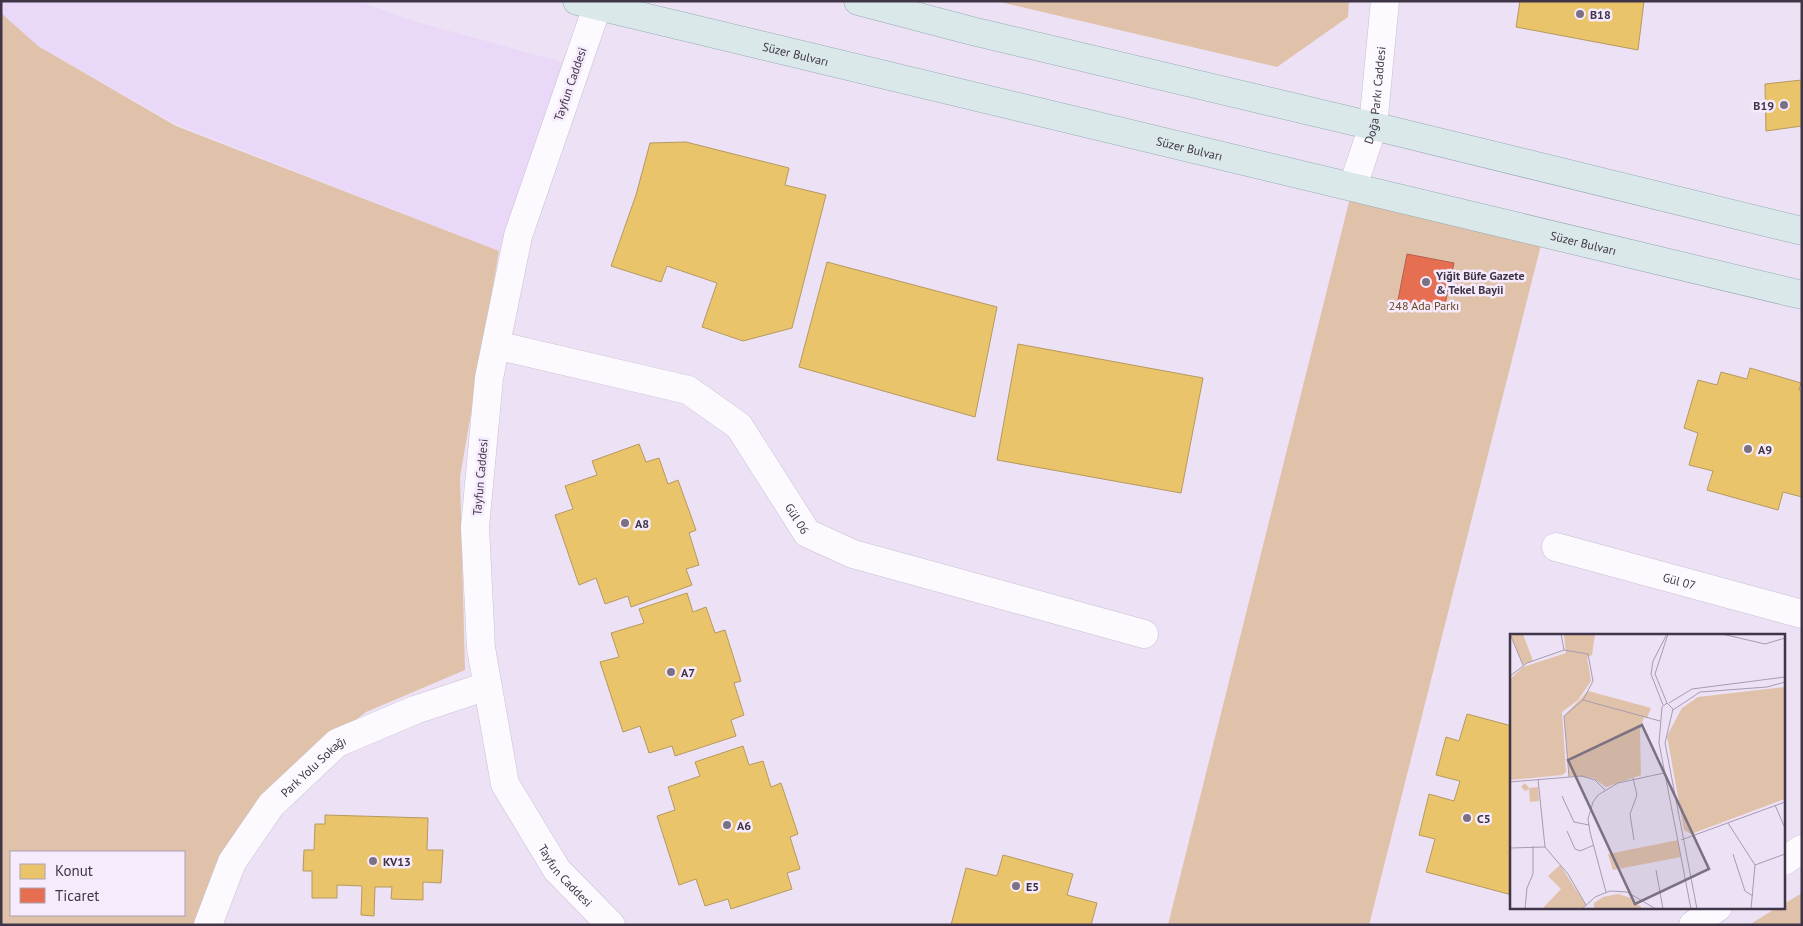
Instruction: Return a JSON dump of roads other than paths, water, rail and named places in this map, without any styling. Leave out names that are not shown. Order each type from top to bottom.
[{"type":"main road","points":[[858,1],[972,32],[1373,126],[1802,231]]},
{"type":"main road","name":"Süzer Bulvarı","points":[[587,4],[1802,295]]},
{"type":"street","name":"Doğa Parkı Caddesi","points":[[1353,186],[1373,126],[1384,1]]},
{"type":"street","name":"Tayfun Caddesi","points":[[587,4],[518,236],[489,378],[475,527],[480,648],[504,784],[557,870],[611,925]]},
{"type":"street","name":"Gül 06","points":[[496,345],[688,390],[739,426],[807,533],[853,554],[1144,634]]},
{"type":"street","name":"Gül 07","points":[[1556,546],[1802,614]]},
{"type":"street","name":"Park Yolu Sokağı","points":[[208,925],[232,862],[271,805],[338,743],[415,710],[487,686]]},
{"type":"street","points":[[1786,860],[1802,849]]},
{"type":"street","points":[[1693,925],[1717,908]]},
{"type":"place","name":"B18","points":[[1580,14]]},
{"type":"place","name":"B19","points":[[1784,105]]},
{"type":"place","name":"Yiğit Büfe Gazete & Tekel Bayii","points":[[1426,282]]},
{"type":"place","name":"A9","points":[[1748,449]]},
{"type":"place","name":"A8","points":[[625,523]]},
{"type":"place","name":"A7","points":[[671,672]]},
{"type":"place","name":"C5","points":[[1467,818]]},
{"type":"place","name":"A6","points":[[727,825]]},
{"type":"place","name":"KV13","points":[[373,861]]},
{"type":"place","name":"E5","points":[[1016,886]]},
{"type":"park label","name":"248 Ada Parkı","points":[[1424,305]]}]
